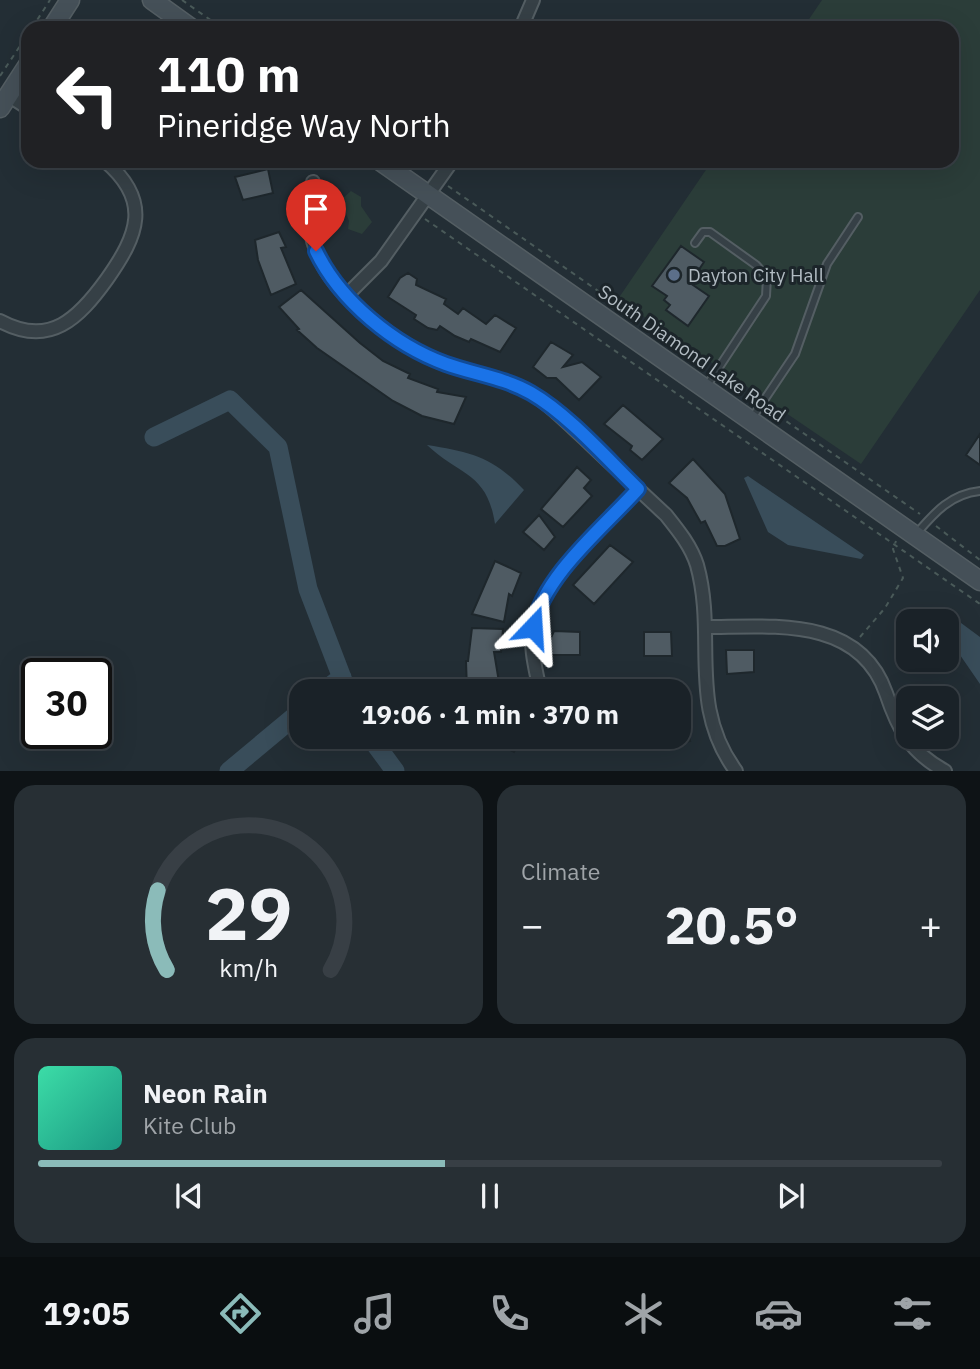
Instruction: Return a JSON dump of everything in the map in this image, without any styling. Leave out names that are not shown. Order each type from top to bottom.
[{"type":"street","points":[[56,21],[70,0]]},
{"type":"street","points":[[152,0],[181,21]]},
{"type":"street","points":[[524,21],[533,0]]},
{"type":"street","points":[[21,76],[4,101],[21,106]]},
{"type":"street","points":[[0,321],[14,329],[30,331],[63,326],[89,305],[124,255],[136,223],[135,206],[121,176],[112,168]]},
{"type":"street","name":"South Diamond Lake Road","points":[[390,168],[980,581]]},
{"type":"street","points":[[347,295],[381,261],[447,168]]},
{"type":"street","points":[[313,182],[309,222],[316,251],[324,269],[347,295],[383,328],[419,352],[466,371],[503,380],[533,394],[666,514],[684,536],[696,564],[705,627],[708,711],[715,734],[736,771]]},
{"type":"street","points":[[538,679],[532,644],[540,605],[560,574],[638,489]]},
{"type":"street","points":[[705,627],[803,628],[836,637],[853,647],[876,672],[904,738],[930,762],[945,771]]},
{"type":"lane","points":[[751,420],[799,346],[832,252],[858,217]]},
{"type":"lane","points":[[695,243],[703,232],[710,232],[756,265],[767,277],[766,296],[705,388]]},
{"type":"lane","points":[[910,531],[928,520],[941,506],[965,493],[980,491]]},
{"type":"path","points":[[36,21],[50,0]]},
{"type":"path","points":[[182,0],[212,21]]},
{"type":"path","points":[[0,76],[21,44]]},
{"type":"path","points":[[423,168],[916,511],[980,560]]},
{"type":"path","points":[[415,212],[980,604]]},
{"type":"path","points":[[893,545],[910,531],[916,511]]},
{"type":"path","points":[[853,647],[884,608],[903,578],[893,545]]},
{"type":"green space","points":[[822,0],[980,0],[980,290],[861,464],[618,299],[707,168],[959,168],[959,21],[808,21]]},
{"type":"green space","points":[[351,191],[361,197],[361,206],[372,222],[362,234],[348,229],[349,221],[341,200]]},
{"type":"water","points":[[427,445],[456,450],[491,463],[524,490],[495,524],[486,494],[479,485]]},
{"type":"water","points":[[748,476],[864,555],[861,559],[788,545],[768,532],[744,478]]},
{"type":"water","points":[[959,621],[980,637],[980,684],[959,654]]},
{"type":"building","points":[[268,169],[273,193],[243,200],[235,177]]},
{"type":"building","points":[[279,232],[286,247],[281,248],[296,284],[271,295],[258,260],[255,240]]},
{"type":"building","points":[[681,246],[704,262],[690,283],[709,296],[688,326],[666,310],[670,305],[664,300],[667,296],[652,286]]},
{"type":"building","points":[[408,273],[417,279],[416,285],[446,299],[444,304],[458,314],[463,308],[486,324],[495,315],[516,328],[500,352],[471,339],[469,342],[455,336],[440,326],[437,330],[428,328],[414,319],[416,315],[388,297],[400,278]]},
{"type":"building","points":[[301,290],[383,361],[410,374],[408,378],[438,389],[437,392],[466,397],[454,424],[422,416],[393,401],[317,348],[297,330],[299,329],[279,307]]},
{"type":"building","points":[[551,342],[573,355],[563,367],[582,362],[601,377],[579,400],[556,378],[547,378],[533,367]]},
{"type":"building","points":[[623,405],[663,439],[642,460],[630,450],[632,446],[604,424]]},
{"type":"building","points":[[980,434],[980,465],[966,455]]},
{"type":"building","points":[[693,459],[725,494],[740,539],[725,546],[717,546],[705,521],[701,523],[687,498],[669,483]]},
{"type":"building","points":[[577,467],[591,480],[584,488],[592,496],[563,527],[541,509]]},
{"type":"building","points":[[539,515],[555,537],[544,550],[523,532]]},
{"type":"building","points":[[610,545],[633,562],[594,604],[573,585]]},
{"type":"building","points":[[495,561],[521,573],[512,596],[509,594],[504,622],[472,614]]},
{"type":"building","points":[[472,628],[503,629],[501,652],[494,652],[498,679],[467,679]]},
{"type":"building","points":[[554,631],[580,632],[580,655],[543,655]]},
{"type":"building","points":[[644,632],[671,632],[672,656],[644,656]]},
{"type":"building","points":[[726,650],[754,650],[754,672],[727,674]]},
{"type":"waterway","points":[[154,437],[230,400],[278,447],[308,589],[342,679]]},
{"type":"waterway","points":[[229,771],[289,721]]},
{"type":"waterway","points":[[379,749],[395,771]]},
{"type":"place","name":"Dayton City Hall","points":[[674,275]]},
{"type":"route","points":[[316,251],[324,269],[337,284],[383,328],[419,352],[466,371],[503,380],[533,394],[564,419],[638,489],[552,584],[540,605],[533,627]]}]
